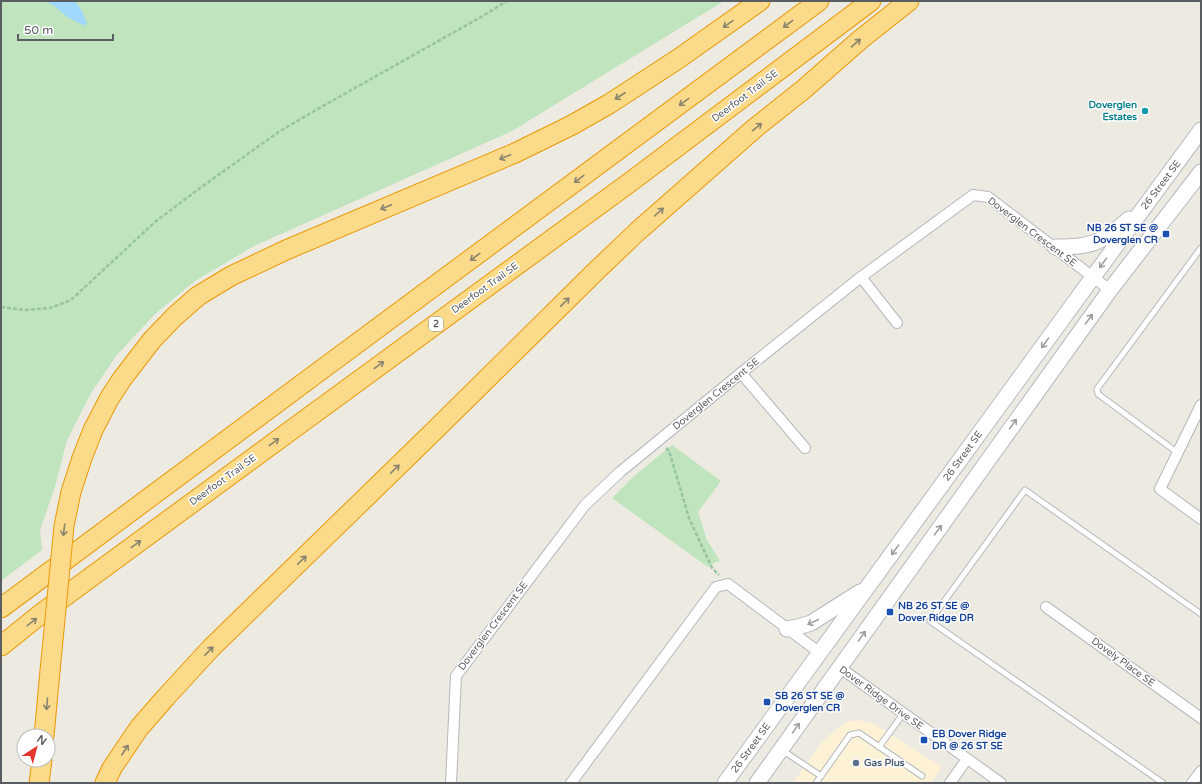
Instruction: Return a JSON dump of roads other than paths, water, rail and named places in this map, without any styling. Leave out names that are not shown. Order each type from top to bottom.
[{"type":"highway","points":[[45,728],[64,526],[71,492],[93,430],[109,399],[122,378],[152,340],[174,317],[198,296],[231,276],[286,250],[515,153],[572,125],[609,104],[678,59],[760,1]]},
{"type":"highway","points":[[1,608],[270,407],[820,1]]},
{"type":"highway","name":"Deerfoot Trail SE","points":[[1,646],[42,613],[629,183],[871,1]]},
{"type":"highway","points":[[105,783],[112,768],[139,728],[166,696],[211,648],[638,231],[749,133],[804,89],[861,39],[909,1]]},
{"type":"highway","points":[[39,783],[41,768]]},
{"type":"street","name":"26 Street SE","points":[[725,783],[1201,130]]},
{"type":"street","points":[[757,783],[1110,290],[1201,172]]},
{"type":"street","name":"Doverglen Crescent SE","points":[[451,783],[456,676],[585,505],[620,472],[660,439],[861,278],[973,195],[988,197],[1110,290]]},
{"type":"street","points":[[1054,247],[1075,247],[1104,239],[1143,209]]},
{"type":"street","points":[[861,278],[897,323]]},
{"type":"street","points":[[741,373],[805,448]]},
{"type":"street","points":[[1201,405],[1198,417],[1178,452],[1160,489],[1201,519]]},
{"type":"street","points":[[571,783],[716,587],[728,584],[820,653]]},
{"type":"street","points":[[787,628],[811,624],[869,586]]},
{"type":"street","name":"Dovely Place SE","points":[[1046,607],[1201,718]]},
{"type":"street","name":"Dover Ridge Drive SE","points":[[820,653],[1001,783]]},
{"type":"street","points":[[950,783],[967,759]]},
{"type":"street","points":[[1192,783],[1201,771]]},
{"type":"lane","points":[[1178,452],[1098,394],[1096,389],[1201,248]]},
{"type":"lane","points":[[1163,783],[930,621],[1025,490],[1201,614]]},
{"type":"lane","points":[[879,747],[903,714]]},
{"type":"lane","points":[[816,783],[850,735],[859,733],[922,776]]},
{"type":"lane","points":[[781,749],[821,776]]},
{"type":"water","points":[[46,1],[75,1],[82,11],[87,23],[85,26],[67,17]]},
{"type":"place","name":"Doverglen Estates","points":[[1145,111]]},
{"type":"place","name":"NB 26 ST SE @ Doverglen CR","points":[[1166,234]]},
{"type":"place","name":"NB 26 ST SE @ Dover Ridge DR","points":[[890,612]]},
{"type":"place","name":"SB 26 ST SE @ Doverglen CR","points":[[767,702]]},
{"type":"place","name":"EB Dover Ridge DR @ 26 ST SE","points":[[924,740]]},
{"type":"place","name":"Gas Plus","points":[[856,763]]}]
